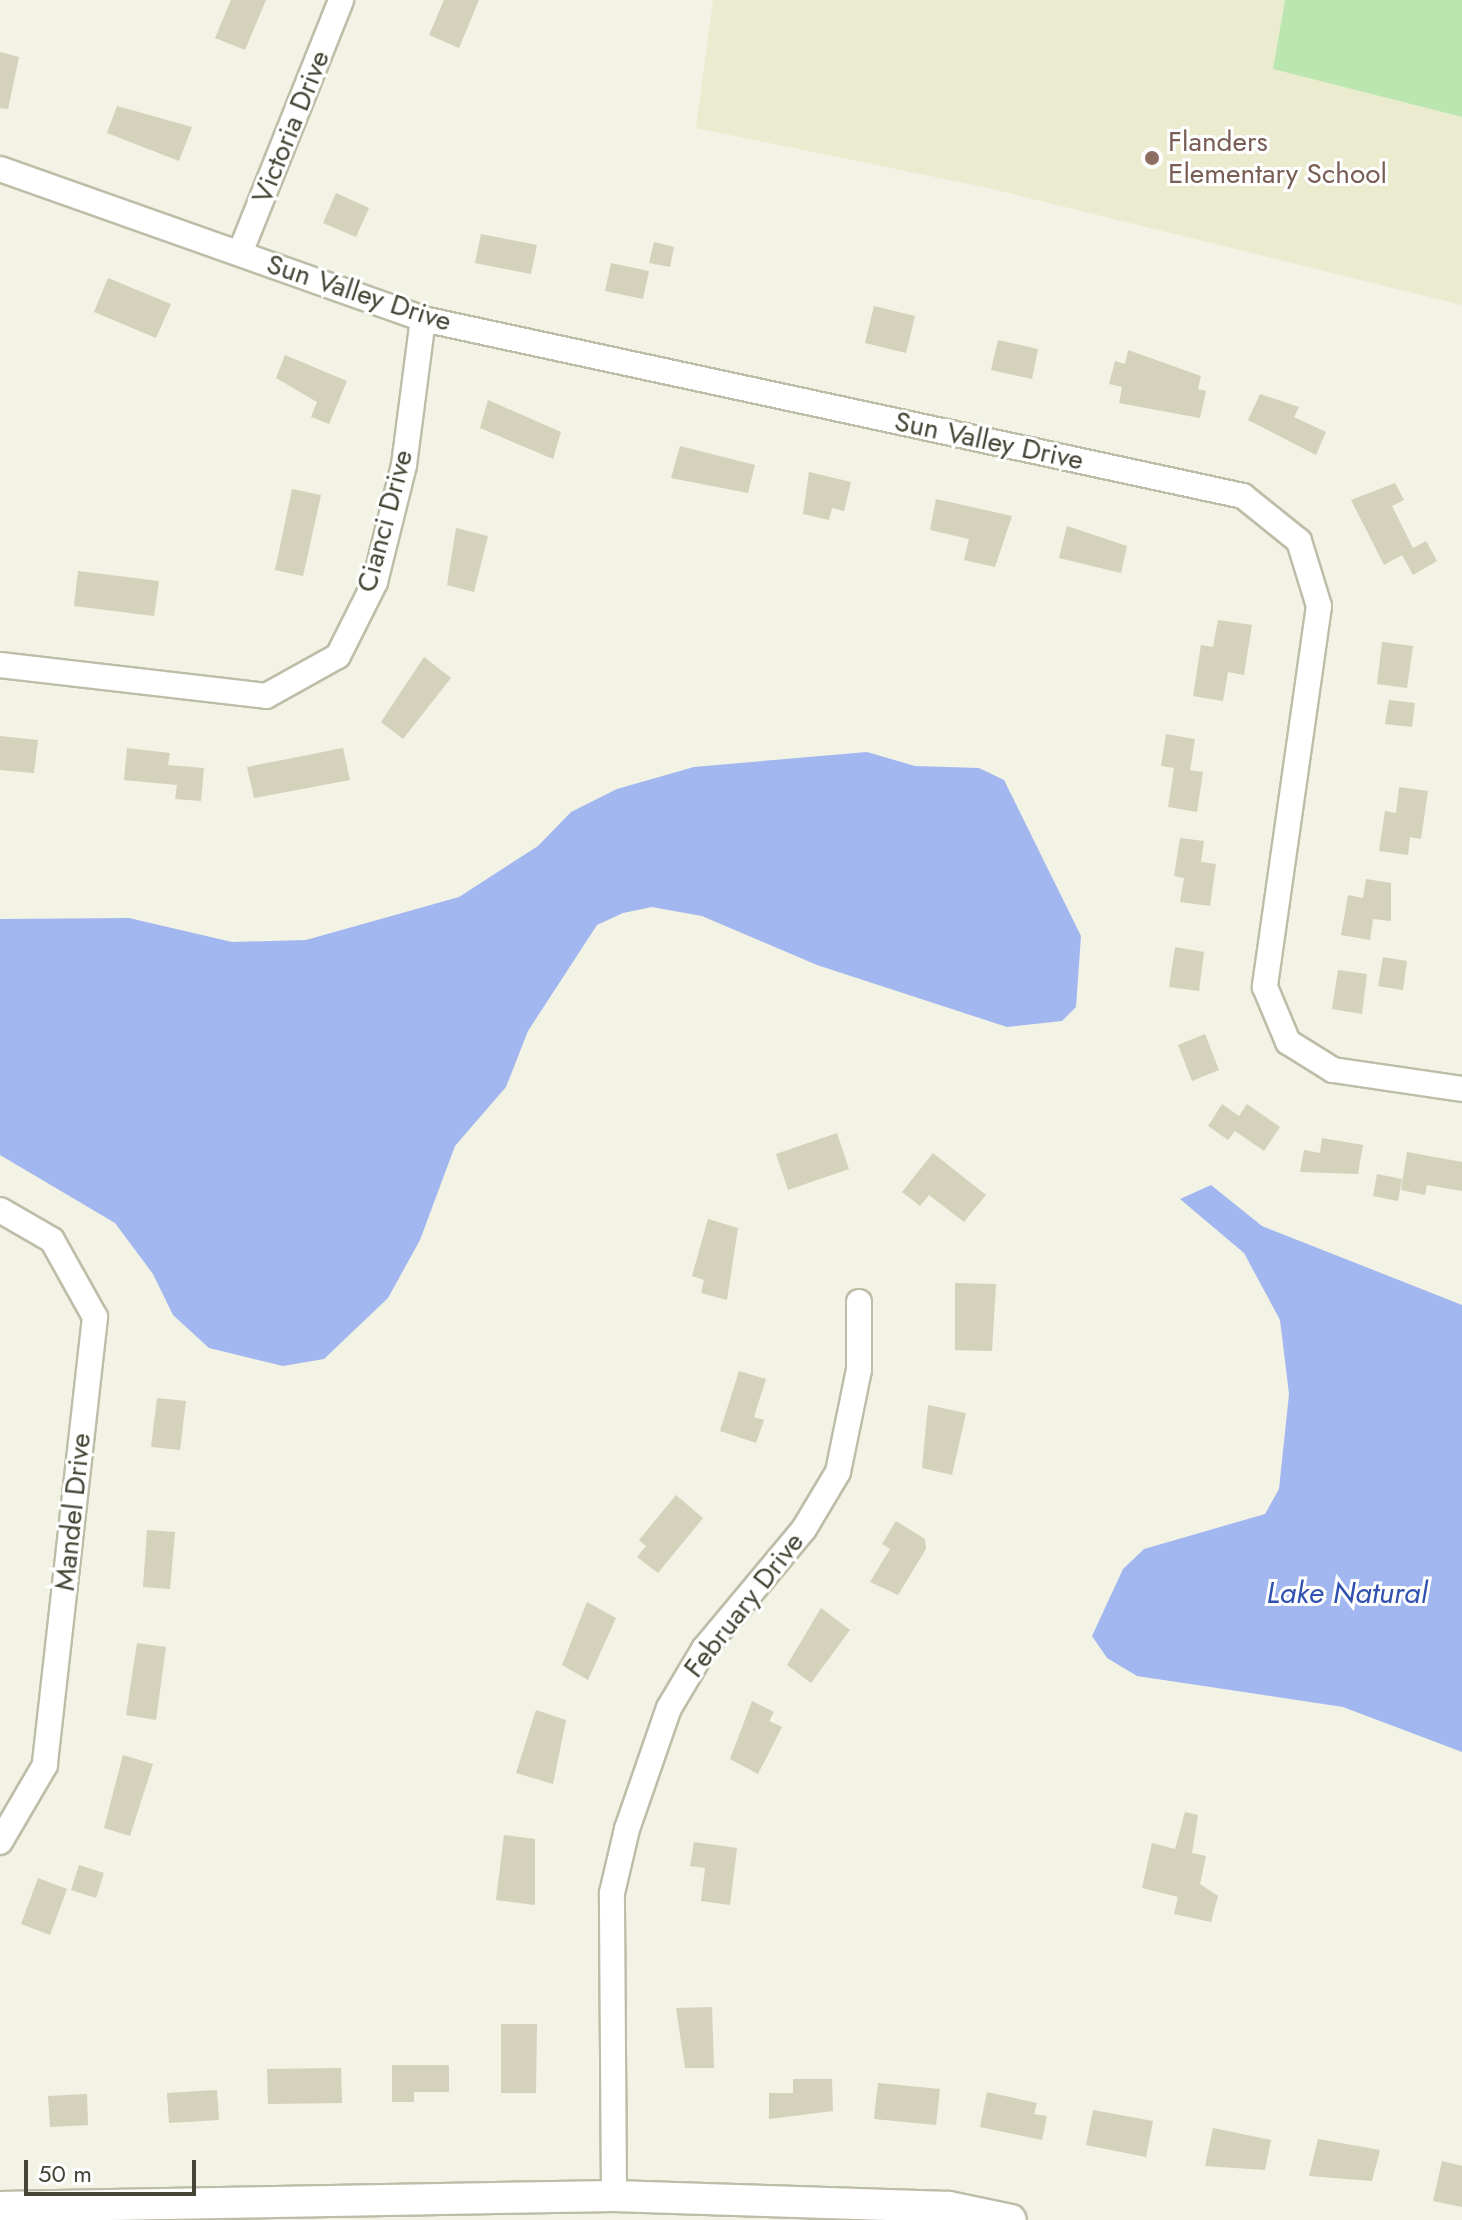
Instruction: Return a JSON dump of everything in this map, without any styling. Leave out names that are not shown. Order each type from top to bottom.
[{"type":"street","name":"Victoria Drive","points":[[240,253],[341,0]]},
{"type":"street","name":"Sun Valley Drive","points":[[0,169],[423,319],[1243,496],[1299,541],[1319,606],[1265,987],[1288,1042],[1333,1070],[1462,1089]]},
{"type":"street","name":"Cianci Drive","points":[[0,665],[266,696],[338,656],[375,582],[404,465],[423,319]]},
{"type":"street","name":"Mandel Drive","points":[[0,1210],[52,1240],[95,1317],[45,1765],[0,1842]]},
{"type":"street","name":"February Drive","points":[[614,2196],[611,1909],[627,1829],[653,1747],[697,1660],[804,1529],[838,1472],[859,1370],[859,1302]]},
{"type":"street","points":[[0,2207],[614,2196],[949,2207],[1011,2220]]},
{"type":"shaded area","name":"Flanders Elementary School","points":[[713,0],[1285,0],[1273,69],[1462,117],[1462,305],[989,188],[696,128]]},
{"type":"green space","points":[[1285,0],[1462,0],[1462,117],[1273,69]]},
{"type":"water","points":[[867,752],[915,766],[979,768],[1004,780],[1081,936],[1076,1007],[1062,1021],[1007,1027],[817,965],[702,916],[652,907],[623,913],[597,925],[528,1031],[506,1087],[455,1146],[420,1240],[388,1298],[324,1359],[283,1366],[209,1348],[173,1315],[153,1274],[115,1223],[0,1155],[0,919],[129,918],[232,942],[306,940],[459,897],[538,846],[571,812],[617,789],[694,767]]},
{"type":"water","name":"Lake Natural","points":[[1211,1185],[1262,1226],[1462,1305],[1462,1752],[1343,1707],[1137,1676],[1107,1658],[1092,1636],[1123,1569],[1144,1549],[1265,1514],[1279,1489],[1289,1394],[1280,1320],[1244,1253],[1180,1199]]},
{"type":"building","points":[[231,0],[266,0],[245,50],[215,38]]},
{"type":"building","points":[[444,0],[479,0],[459,48],[429,35]]},
{"type":"building","points":[[0,52],[19,57],[8,109],[0,108]]},
{"type":"building","points":[[117,106],[192,127],[179,161],[107,133]]},
{"type":"building","points":[[336,193],[369,208],[356,237],[323,223]]},
{"type":"building","points":[[481,234],[537,245],[531,274],[475,263]]},
{"type":"building","points":[[654,242],[674,247],[670,267],[649,263]]},
{"type":"building","points":[[611,263],[649,271],[643,299],[605,291]]},
{"type":"building","points":[[108,278],[171,304],[156,338],[94,312]]},
{"type":"building","points":[[874,306],[915,316],[906,353],[865,343]]},
{"type":"building","points":[[998,340],[1038,349],[1032,379],[991,370]]},
{"type":"building","points":[[1128,350],[1201,376],[1198,389],[1206,391],[1200,418],[1119,403],[1122,387],[1109,384],[1115,361],[1125,364]]},
{"type":"building","points":[[285,355],[347,381],[329,424],[311,417],[317,402],[276,378]]},
{"type":"building","points":[[1260,394],[1299,407],[1294,417],[1326,432],[1316,455],[1248,420]]},
{"type":"building","points":[[488,400],[561,432],[553,459],[480,428]]},
{"type":"building","points":[[680,446],[755,465],[748,493],[671,478]]},
{"type":"building","points":[[809,472],[851,482],[844,511],[832,508],[829,520],[803,514]]},
{"type":"building","points":[[1395,483],[1404,500],[1392,506],[1413,548],[1426,541],[1437,561],[1413,575],[1402,555],[1384,565],[1351,500]]},
{"type":"building","points":[[292,489],[321,495],[303,576],[275,570]]},
{"type":"building","points":[[936,499],[1012,516],[995,567],[964,560],[969,539],[930,530]]},
{"type":"building","points":[[1067,526],[1127,546],[1121,573],[1059,558]]},
{"type":"building","points":[[456,528],[488,536],[474,592],[447,585]]},
{"type":"building","points":[[78,571],[159,581],[154,616],[74,606]]},
{"type":"building","points":[[1218,620],[1252,625],[1244,675],[1228,672],[1223,701],[1193,696],[1201,645],[1213,647]]},
{"type":"building","points":[[1382,642],[1413,646],[1407,688],[1377,684]]},
{"type":"building","points":[[424,657],[451,678],[403,739],[381,722]]},
{"type":"building","points":[[1389,700],[1415,703],[1412,727],[1385,724]]},
{"type":"building","points":[[1166,734],[1195,739],[1190,770],[1203,772],[1197,812],[1168,807],[1174,768],[1161,766]]},
{"type":"building","points":[[0,736],[38,740],[34,773],[0,770]]},
{"type":"building","points":[[127,748],[170,753],[168,765],[204,768],[201,801],[175,799],[177,785],[124,780]]},
{"type":"building","points":[[343,748],[350,780],[254,798],[247,767]]},
{"type":"building","points":[[1399,787],[1428,791],[1421,839],[1410,837],[1408,855],[1379,851],[1385,811],[1396,813]]},
{"type":"building","points":[[1180,838],[1204,841],[1201,862],[1216,864],[1210,906],[1180,902],[1184,878],[1174,876]]},
{"type":"building","points":[[1366,879],[1391,883],[1391,921],[1373,919],[1370,940],[1341,935],[1348,895],[1363,898]]},
{"type":"building","points":[[1175,947],[1204,952],[1199,991],[1169,987]]},
{"type":"building","points":[[1383,957],[1407,961],[1403,990],[1378,986]]},
{"type":"building","points":[[1338,970],[1367,974],[1362,1014],[1332,1009]]},
{"type":"building","points":[[1205,1034],[1219,1070],[1192,1081],[1178,1045]]},
{"type":"building","points":[[1222,1104],[1239,1116],[1247,1104],[1280,1127],[1264,1151],[1235,1131],[1228,1140],[1208,1126]]},
{"type":"building","points":[[837,1133],[849,1169],[788,1190],[776,1154]]},
{"type":"building","points":[[1322,1138],[1363,1145],[1358,1174],[1300,1172],[1304,1150],[1320,1153]]},
{"type":"building","points":[[1407,1152],[1462,1162],[1462,1191],[1427,1185],[1425,1195],[1401,1190]]},
{"type":"building","points":[[933,1153],[986,1195],[964,1222],[929,1195],[920,1206],[902,1192]]},
{"type":"building","points":[[1377,1174],[1402,1179],[1398,1201],[1373,1196]]},
{"type":"building","points":[[708,1219],[738,1228],[727,1300],[701,1293],[704,1280],[692,1276]]},
{"type":"building","points":[[955,1283],[996,1284],[992,1351],[955,1350]]},
{"type":"building","points":[[739,1371],[766,1379],[754,1417],[764,1420],[756,1443],[720,1431]]},
{"type":"building","points":[[157,1398],[186,1401],[180,1450],[151,1447]]},
{"type":"building","points":[[928,1405],[966,1413],[952,1475],[922,1468]]},
{"type":"building","points":[[676,1495],[703,1518],[658,1573],[637,1557],[646,1546],[639,1540]]},
{"type":"building","points":[[896,1521],[925,1539],[926,1549],[898,1595],[870,1582],[890,1549],[882,1544]]},
{"type":"building","points":[[147,1530],[175,1532],[170,1589],[143,1587]]},
{"type":"building","points":[[587,1602],[616,1618],[588,1680],[562,1665]]},
{"type":"building","points":[[821,1608],[850,1630],[811,1683],[787,1665]]},
{"type":"building","points":[[137,1643],[166,1647],[156,1720],[126,1715]]},
{"type":"building","points":[[752,1701],[774,1712],[769,1721],[782,1727],[758,1774],[730,1759]]},
{"type":"building","points":[[536,1710],[566,1720],[553,1784],[516,1773]]},
{"type":"building","points":[[123,1755],[153,1764],[130,1836],[104,1828]]},
{"type":"building","points":[[1185,1812],[1198,1815],[1192,1853],[1206,1856],[1200,1884],[1218,1896],[1211,1922],[1174,1914],[1178,1897],[1142,1888],[1152,1843],[1175,1849]]},
{"type":"building","points":[[504,1835],[535,1839],[535,1905],[496,1900]]},
{"type":"building","points":[[694,1842],[737,1848],[730,1905],[701,1901],[705,1868],[690,1866]]},
{"type":"building","points":[[79,1865],[104,1873],[96,1898],[71,1890]]},
{"type":"building","points":[[38,1878],[67,1889],[50,1935],[21,1924]]},
{"type":"building","points":[[712,2007],[714,2068],[685,2068],[676,2008]]},
{"type":"building","points":[[501,2024],[537,2024],[536,2093],[501,2093]]},
{"type":"building","points":[[392,2065],[449,2065],[449,2092],[414,2092],[414,2102],[392,2102]]},
{"type":"building","points":[[341,2068],[342,2103],[268,2104],[267,2069]]},
{"type":"building","points":[[793,2079],[832,2079],[833,2111],[769,2119],[769,2093],[793,2093]]},
{"type":"building","points":[[878,2083],[940,2089],[936,2125],[874,2119]]},
{"type":"building","points":[[217,2090],[219,2120],[169,2123],[167,2093]]},
{"type":"building","points":[[987,2092],[1037,2103],[1034,2114],[1047,2116],[1042,2140],[980,2127]]},
{"type":"building","points":[[87,2094],[88,2125],[50,2127],[48,2096]]},
{"type":"building","points":[[1093,2110],[1153,2121],[1146,2157],[1086,2145]]},
{"type":"building","points":[[1213,2128],[1271,2140],[1265,2170],[1205,2166]]},
{"type":"building","points":[[1318,2139],[1380,2150],[1372,2181],[1309,2176]]},
{"type":"building","points":[[1442,2161],[1462,2166],[1462,2207],[1433,2201]]},
{"type":"place","name":"Flanders Elementary School","points":[[1152,158]]}]
